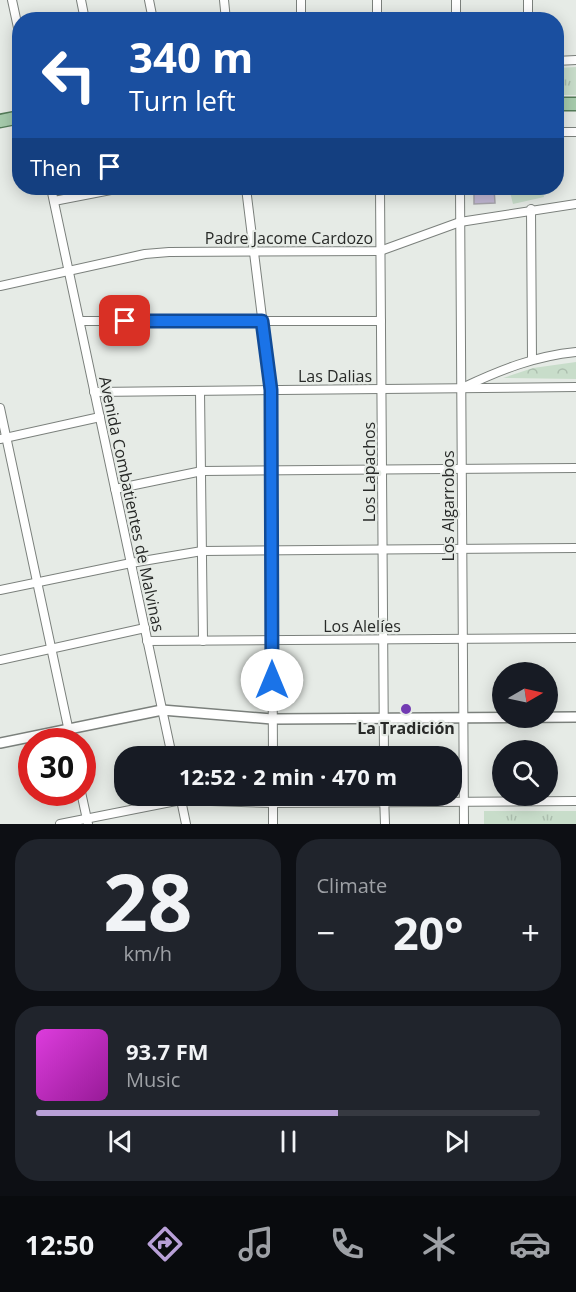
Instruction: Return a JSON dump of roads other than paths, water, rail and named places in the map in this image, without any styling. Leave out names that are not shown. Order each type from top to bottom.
[{"type":"street","name":"Avenida Combatientes de Malvinas","points":[[53,195],[170,746]]},
{"type":"street","points":[[54,201],[85,195]]},
{"type":"street","points":[[247,195],[271,390],[273,746]]},
{"type":"street","name":"Los Lapachos","points":[[380,195],[384,746]]},
{"type":"street","name":"Los Algarrobos","points":[[460,195],[464,824]]},
{"type":"street","name":"Padre Jacome Cardozo","points":[[0,286],[153,254],[380,251],[460,222],[531,209],[576,204]]},
{"type":"street","points":[[531,209],[532,359]]},
{"type":"street","points":[[80,321],[381,321]]},
{"type":"street","points":[[461,388],[532,359],[576,352]]},
{"type":"street","name":"Las Dalias","points":[[94,392],[576,387]]},
{"type":"street","points":[[200,390],[203,641]]},
{"type":"street","points":[[0,408],[3,438],[68,728],[162,710],[272,719],[576,717]]},
{"type":"street","points":[[3,438],[100,417]]},
{"type":"street","points":[[115,489],[202,471],[576,468]]},
{"type":"street","points":[[0,590],[202,551],[576,548]]},
{"type":"street","points":[[0,660],[144,628]]},
{"type":"street","name":"Los Alelíes","points":[[147,641],[576,638]]},
{"type":"street","points":[[0,743],[18,739]]},
{"type":"street","points":[[464,802],[576,801]]},
{"type":"street","points":[[84,806],[88,821]]},
{"type":"street","points":[[60,824],[88,821],[148,806]]},
{"type":"street","points":[[182,806],[186,824]]},
{"type":"street","points":[[273,806],[273,824]]},
{"type":"street","points":[[384,806],[385,824]]},
{"type":"place","name":"La Tradición","points":[[406,709]]}]
